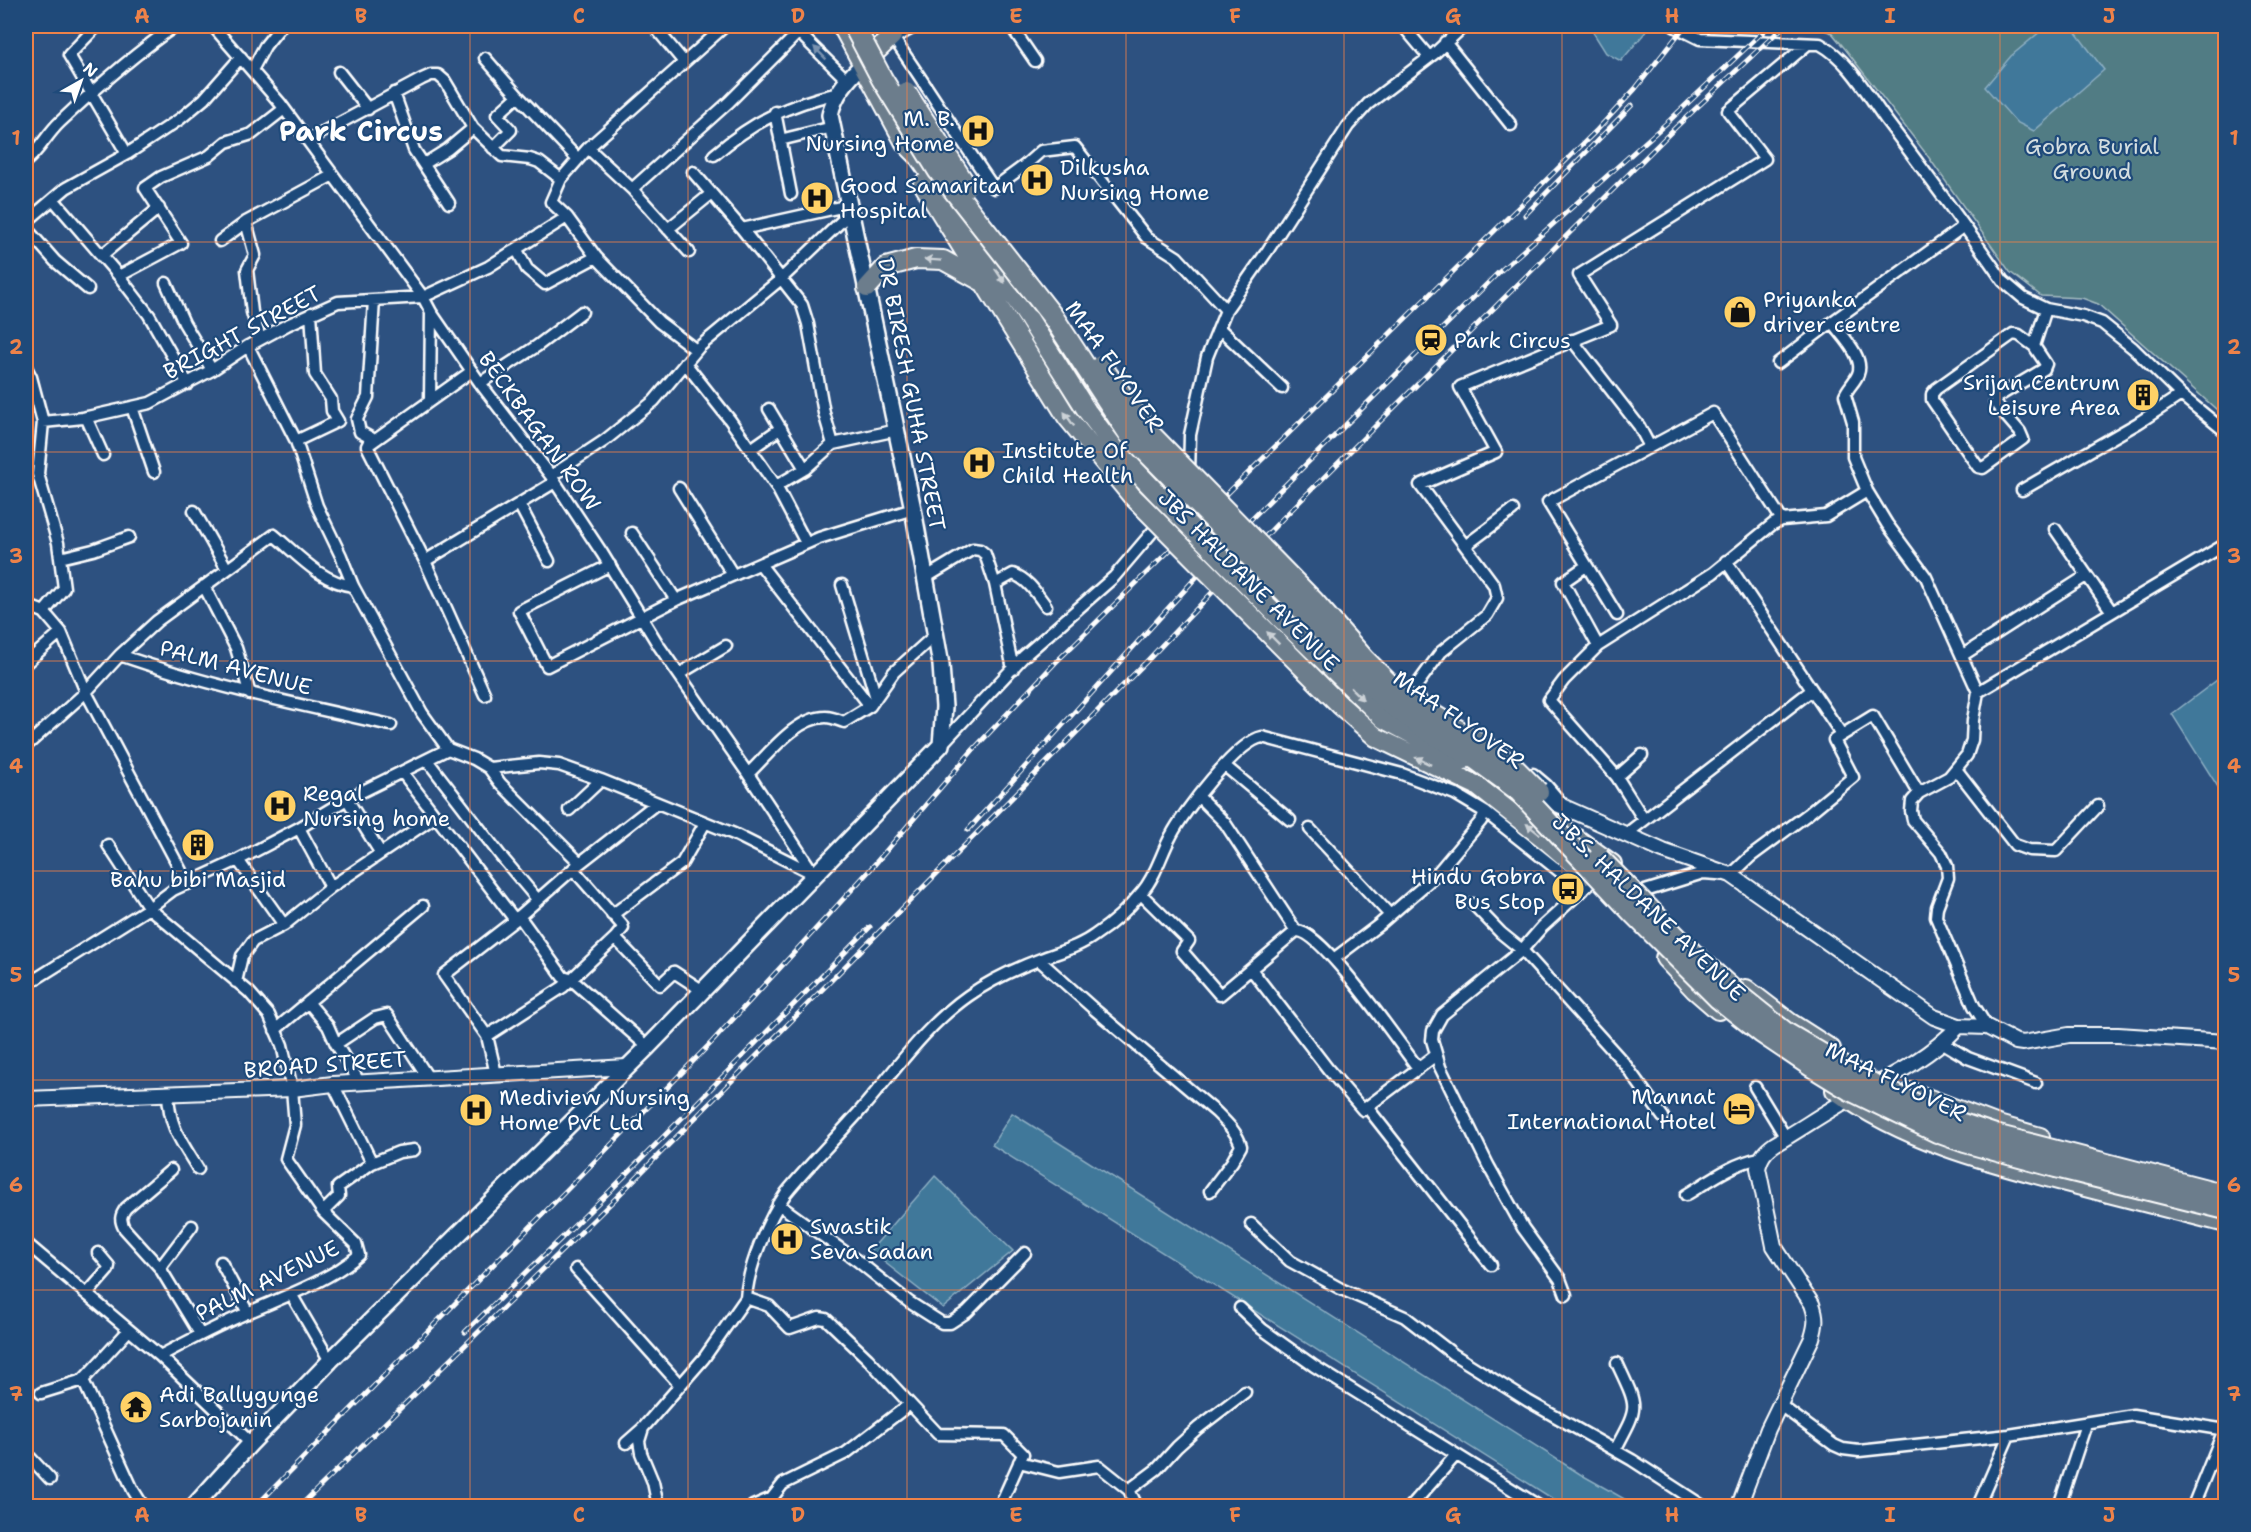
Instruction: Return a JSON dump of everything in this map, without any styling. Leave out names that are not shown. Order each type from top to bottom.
[{"type":"highway","name":"MAA FLYOVER","points":[[854,26],[882,79],[938,170],[1053,317],[1130,435],[1290,597],[1385,700],[1430,732],[1478,760],[1518,790],[1641,921],[1718,998],[1762,1034],[1850,1090],[1937,1132],[2056,1167],[2226,1209]]},
{"type":"highway","name":"MAA FLYOVER","points":[[867,26],[958,176],[1067,313],[1126,404],[1147,431],[1314,602],[1364,659],[1400,694],[1487,748],[1513,767],[1692,953],[1736,993],[1786,1033],[1831,1060],[1878,1087],[1950,1120],[1995,1135],[2226,1195]]},
{"type":"main road","name":"JBS HALDANE AVENUE","points":[[842,26],[905,143],[918,156],[1029,319]]},
{"type":"main road","points":[[862,64],[888,31],[911,26]]},
{"type":"main road","name":"DR BIRESH GUHA STREET","points":[[862,64],[838,93],[830,115],[913,509],[941,665],[944,707],[941,745]]},
{"type":"main road","name":"JBS HALDANE AVENUE","points":[[905,143],[907,159],[1067,417],[1131,495],[1340,705],[1376,737],[1479,778],[1503,783],[1612,864],[1753,995],[1789,1022],[1885,1081],[1998,1125],[2226,1185]]},
{"type":"main road","points":[[867,288],[886,267],[916,258],[943,260],[985,284]]},
{"type":"main road","name":"J.B.S. HALDANE AVENUE","points":[[1029,319],[1087,411],[1116,450],[1279,617],[1384,719],[1479,778],[1547,840],[1588,886],[1621,912],[1695,990],[1758,1040],[1848,1100],[1891,1125],[1975,1158],[2226,1223]]},
{"type":"main road","points":[[194,1506],[330,1361],[648,1047],[941,745]]},
{"type":"street","points":[[97,26],[69,55],[127,154]]},
{"type":"street","points":[[26,161],[36,153],[57,124],[153,41],[175,26]]},
{"type":"street","name":"BECKBAGAN ROW","points":[[213,26],[308,140],[423,297],[472,371],[553,479],[641,618],[814,874]]},
{"type":"street","points":[[252,70],[281,26]]},
{"type":"street","points":[[654,26],[683,61]]},
{"type":"street","points":[[696,350],[659,322],[596,257],[567,217],[551,202],[561,179],[588,148],[725,26]]},
{"type":"street","points":[[1011,26],[1035,61]]},
{"type":"street","points":[[1403,26],[1429,57]]},
{"type":"street","points":[[941,745],[1013,669],[1114,577],[1154,530],[1187,498],[1191,459],[1190,435],[1207,357],[1227,310],[1348,126],[1368,104],[1429,57],[1464,26]]},
{"type":"street","points":[[1674,26],[1700,39],[1820,44],[1832,51],[1843,62],[2003,281],[2023,298],[2046,309],[2083,316],[2102,323],[2133,348],[2181,395],[2226,432]]},
{"type":"street","points":[[632,189],[729,102],[796,29],[847,80]]},
{"type":"street","points":[[888,31],[929,88],[994,188],[1041,151],[1075,147],[1147,238],[1177,257],[1227,310]]},
{"type":"street","points":[[1445,42],[1511,125]]},
{"type":"street","points":[[1566,808],[1546,785],[1515,759],[1411,693],[1441,652],[1487,615],[1497,598],[1494,585],[1420,485],[1496,452],[1460,387],[1611,325],[1579,275],[1765,159],[1728,111],[1808,44]]},
{"type":"street","points":[[26,222],[66,188],[127,154],[180,119],[204,99],[241,57]]},
{"type":"street","points":[[485,58],[578,159]]},
{"type":"street","points":[[339,72],[368,109]]},
{"type":"street","points":[[308,140],[394,93],[431,75],[438,75],[445,81],[473,128],[502,156],[539,162],[561,179]]},
{"type":"street","points":[[394,93],[414,150],[449,203]]},
{"type":"street","points":[[714,155],[734,138],[775,112],[805,101],[838,93]]},
{"type":"street","points":[[493,148],[511,130],[496,116],[518,96]]},
{"type":"street","points":[[119,276],[181,243],[146,188],[161,177],[209,156],[226,142],[252,134],[284,109]]},
{"type":"street","points":[[775,112],[791,194]]},
{"type":"street","points":[[780,140],[833,127]]},
{"type":"street","points":[[424,164],[448,149],[473,128]]},
{"type":"street","points":[[588,148],[632,189],[689,252]]},
{"type":"street","points":[[693,172],[802,305],[833,444]]},
{"type":"street","points":[[220,241],[246,222],[333,175]]},
{"type":"street","points":[[668,229],[711,194]]},
{"type":"street","points":[[53,199],[149,315],[188,384]]},
{"type":"street","points":[[101,256],[159,208]]},
{"type":"street","points":[[742,229],[851,208]]},
{"type":"street","points":[[425,561],[519,504],[654,401],[696,350],[781,279],[851,208]]},
{"type":"street","name":"BRIGHT STREET","points":[[43,422],[86,417],[150,403],[188,384],[260,339],[338,302],[423,297],[488,267],[567,217]]},
{"type":"street","points":[[246,222],[255,255],[247,270],[252,312],[260,339]]},
{"type":"street","points":[[1778,363],[1964,226]]},
{"type":"street","points":[[26,228],[55,261],[88,289]]},
{"type":"street","points":[[517,250],[527,269],[545,284],[596,257]]},
{"type":"street","points":[[166,283],[184,322],[212,370]]},
{"type":"street","points":[[367,446],[371,438],[360,432],[357,419],[368,397],[374,300]]},
{"type":"street","points":[[2034,345],[2046,309]]},
{"type":"street","points":[[430,400],[431,312]]},
{"type":"street","points":[[480,382],[537,346],[582,312]]},
{"type":"street","points":[[296,441],[338,421],[332,411],[332,399],[315,374],[311,313]]},
{"type":"street","points":[[1832,322],[1857,357],[1860,366],[1859,373],[1845,395],[1852,422],[1853,457],[1867,491],[1887,524],[1926,577],[1978,692],[1972,740],[1967,755],[1949,777],[1919,793],[1912,801],[1911,811],[1913,820],[1941,853],[1947,866],[1948,878],[1937,907],[1936,917],[1974,1006],[1988,1028]]},
{"type":"street","points":[[1219,328],[1282,388]]},
{"type":"street","points":[[2013,334],[2019,335],[2034,345],[2045,361],[2044,369],[1996,400],[1995,403],[2020,432],[2023,439],[1983,468],[1978,467],[1932,400],[1932,394],[2013,334]]},
{"type":"street","points":[[1572,340],[1639,426],[1650,447]]},
{"type":"street","points":[[248,346],[296,441],[316,506],[353,586],[422,713],[448,749],[474,759],[489,768],[576,866],[623,928],[572,980],[487,1036]]},
{"type":"street","points":[[686,363],[776,486],[806,543]]},
{"type":"street","points":[[26,367],[31,377],[43,422],[38,474],[58,543],[64,588],[44,612]]},
{"type":"street","points":[[367,446],[472,371]]},
{"type":"street","points":[[2022,490],[2138,423],[2181,395]]},
{"type":"street","points":[[132,407],[154,472]]},
{"type":"street","points":[[769,409],[805,469]]},
{"type":"street","points":[[1617,615],[1548,502],[1713,413],[1782,520]]},
{"type":"street","points":[[86,417],[103,455]]},
{"type":"street","points":[[751,449],[781,428]]},
{"type":"street","points":[[776,486],[805,469],[833,444],[897,430]]},
{"type":"street","points":[[367,446],[425,561],[485,695]]},
{"type":"street","points":[[679,488],[733,576]]},
{"type":"street","points":[[1644,820],[1617,777],[1550,700],[1564,680],[1598,646],[1713,573],[1773,524],[1782,520],[1826,516],[1867,491]]},
{"type":"street","points":[[519,504],[549,561]]},
{"type":"street","points":[[609,565],[519,611],[547,666],[676,600],[806,543],[913,509]]},
{"type":"street","points":[[194,510],[227,569]]},
{"type":"street","points":[[1465,546],[1512,510]]},
{"type":"street","points":[[2055,529],[2112,612]]},
{"type":"street","points":[[632,533],[676,600]]},
{"type":"street","points":[[26,746],[86,692],[120,655],[158,621],[274,535],[321,574],[340,584],[353,586]]},
{"type":"street","points":[[60,558],[93,550],[129,537]]},
{"type":"street","points":[[1978,692],[2226,544]]},
{"type":"street","points":[[925,578],[973,549],[985,554],[995,584],[1013,669]]},
{"type":"street","points":[[1726,561],[1842,735]]},
{"type":"street","points":[[760,564],[873,702]]},
{"type":"street","points":[[1586,566],[1563,582],[1598,646]]},
{"type":"street","points":[[995,584],[1013,574],[1020,576],[1046,606]]},
{"type":"street","points":[[1963,655],[2086,576]]},
{"type":"street","points":[[842,585],[873,702]]},
{"type":"street","points":[[204,586],[236,648],[250,694]]},
{"type":"street","points":[[26,605],[44,612],[61,632],[86,692],[188,884]]},
{"type":"street","points":[[26,663],[61,632]]},
{"type":"street","points":[[748,774],[800,723],[814,718],[828,717],[844,722],[873,702],[894,672],[935,635]]},
{"type":"street","points":[[679,674],[726,646]]},
{"type":"street","name":"PALM AVENUE","points":[[120,655],[168,672],[250,694],[391,725]]},
{"type":"street","points":[[1625,835],[1812,690]]},
{"type":"street","points":[[1621,912],[1642,892],[1703,873],[1731,875],[1750,857],[1853,777],[1834,740],[1874,716],[1919,793]]},
{"type":"street","points":[[626,1443],[643,1428],[704,1358],[746,1298],[757,1250],[778,1204],[919,1040],[970,994],[1095,936],[1141,894],[1155,872],[1172,832],[1198,796],[1254,738],[1262,737],[1402,774],[1455,794],[1588,886]]},
{"type":"street","points":[[26,985],[149,908],[173,890],[238,860],[347,800],[448,749]]},
{"type":"street","points":[[1617,777],[1642,755]]},
{"type":"street","points":[[427,760],[537,899]]},
{"type":"street","points":[[489,768],[539,763],[559,765],[735,834],[814,874]]},
{"type":"street","points":[[1225,766],[1290,820]]},
{"type":"street","points":[[1956,769],[2015,845],[2029,850],[2056,851],[2098,806]]},
{"type":"street","points":[[402,772],[563,977],[572,980],[648,1047]]},
{"type":"street","points":[[569,810],[601,780]]},
{"type":"street","points":[[1503,783],[1530,792],[1663,851],[1731,875],[1934,1017],[1959,1026],[1988,1028],[2016,1042],[2023,1043],[2069,1035],[2226,1042]]},
{"type":"street","points":[[1198,796],[1225,822],[1296,931]]},
{"type":"street","points":[[347,800],[380,852]]},
{"type":"street","points":[[496,1074],[487,1036],[444,975],[517,918],[576,866],[657,803]]},
{"type":"street","points":[[1335,958],[1390,915],[1441,870],[1485,813]]},
{"type":"street","points":[[236,982],[242,956],[253,941],[284,925],[331,887],[436,816]]},
{"type":"street","points":[[612,915],[682,863],[705,823]]},
{"type":"street","points":[[299,828],[331,887]]},
{"type":"street","points":[[1310,829],[1390,915]]},
{"type":"street","name":"PALM AVENUE","points":[[108,845],[149,908],[236,982],[269,1015],[282,1045],[292,1089],[295,1125],[286,1159],[322,1212],[356,1244],[358,1255],[350,1263],[291,1294],[200,1334],[160,1356]]},
{"type":"street","points":[[238,860],[284,925]]},
{"type":"street","points":[[1566,1295],[1560,1279],[1522,1228],[1511,1208],[1436,1055],[1432,1040],[1433,1031],[1442,1015],[1522,950],[1550,920],[1612,864]]},
{"type":"street","points":[[1141,894],[1190,941],[1182,951],[1220,995],[1296,931],[1309,934],[1335,958],[1418,1068]]},
{"type":"street","points":[[1473,904],[1501,933],[1522,950],[1624,1063],[1663,1117]]},
{"type":"street","points":[[276,1030],[423,906]]},
{"type":"street","points":[[615,938],[660,985],[674,972],[703,991]]},
{"type":"street","points":[[1039,960],[1231,1127],[1241,1146],[1210,1191]]},
{"type":"street","points":[[1251,969],[1328,1069],[1363,1110],[1436,1055]]},
{"type":"street","points":[[308,1002],[328,1026],[336,1044],[360,1083]]},
{"type":"street","points":[[336,1044],[375,1018],[387,1015],[429,1079]]},
{"type":"street","points":[[1739,1506],[1768,1429],[1812,1338],[1816,1315],[1805,1292],[1774,1246],[1758,1168],[1760,1158],[1765,1151],[1848,1100],[1885,1081],[1943,1043],[1959,1026]]},
{"type":"street","points":[[1943,1043],[1968,1059],[2036,1083]]},
{"type":"street","name":"BROAD STREET","points":[[26,1099],[292,1089],[333,1084],[627,1067]]},
{"type":"street","points":[[333,1084],[372,1163]]},
{"type":"street","points":[[1755,1087],[1786,1138]]},
{"type":"street","points":[[168,1093],[169,1115],[177,1136],[198,1169]]},
{"type":"street","points":[[1367,1107],[1491,1265]]},
{"type":"street","points":[[322,1212],[339,1196],[338,1187],[372,1163],[399,1152],[414,1150]]},
{"type":"street","points":[[1686,1195],[1726,1171],[1749,1160],[1760,1158]]},
{"type":"street","points":[[171,1170],[126,1208],[121,1215],[121,1221],[124,1228],[160,1268],[200,1334]]},
{"type":"street","points":[[778,1204],[859,1262],[909,1302],[942,1323],[950,1323],[967,1312],[1025,1253]]},
{"type":"street","points":[[1251,1224],[1290,1261],[1341,1289],[1405,1317],[1453,1354],[1703,1506]]},
{"type":"street","points":[[160,1268],[192,1226]]},
{"type":"street","points":[[26,1243],[160,1356],[251,1443]]},
{"type":"street","points":[[87,1294],[108,1270],[109,1266],[98,1253]]},
{"type":"street","points":[[221,1262],[248,1313]]},
{"type":"street","points":[[576,1269],[680,1385]]},
{"type":"street","points":[[291,1294],[330,1361]]},
{"type":"street","points":[[746,1298],[769,1306],[790,1328],[819,1318],[826,1319],[868,1359],[938,1434],[1004,1435],[1023,1454],[1002,1502],[1004,1506]]},
{"type":"street","points":[[1240,1308],[1262,1329],[1314,1366],[1539,1506]]},
{"type":"street","points":[[41,1393],[83,1380],[129,1330]]},
{"type":"street","points":[[1614,1450],[1634,1414],[1634,1400],[1617,1363]]},
{"type":"street","points":[[83,1380],[133,1490],[143,1506]]},
{"type":"street","points":[[1129,1490],[1157,1469],[1177,1446],[1198,1428],[1245,1392]]},
{"type":"street","points":[[753,1506],[772,1498],[783,1485],[846,1453],[910,1404]]},
{"type":"street","points":[[1780,1405],[1834,1445],[1859,1451],[2008,1435],[2133,1415],[2225,1430],[2193,1506]]},
{"type":"street","points":[[2059,1506],[2086,1424]]},
{"type":"street","points":[[643,1428],[639,1441],[641,1453],[654,1482],[658,1506]]},
{"type":"street","points":[[1977,1506],[2008,1435]]},
{"type":"street","points":[[26,1453],[50,1479]]},
{"type":"street","points":[[1416,1505],[1456,1455]]},
{"type":"street","points":[[1019,1462],[1059,1472],[1099,1466],[1129,1490],[1137,1506]]},
{"type":"green space","name":"Gobra Burial Ground","points":[[1813,26],[2225,26],[2225,417],[2098,304],[2082,298],[2041,296],[2010,272],[1927,155],[1846,50],[1832,33]]},
{"type":"water","points":[[1594,26],[1646,26],[1649,28],[1621,61],[1606,53],[1591,29]]},
{"type":"water","points":[[2047,26],[2071,26],[2104,70],[2034,131],[2016,122],[1985,87],[2011,56]]},
{"type":"water","points":[[2225,674],[2226,793],[2223,795],[2172,714]]},
{"type":"water","points":[[1012,1113],[1580,1474],[1637,1506],[1568,1506],[1550,1497],[992,1145]]},
{"type":"water","points":[[935,1176],[1013,1251],[943,1308],[870,1251]]},
{"type":"railway","points":[[256,1506],[712,1042],[868,872],[972,751],[1055,663],[1597,130],[1635,89],[1685,26]]},
{"type":"railway","points":[[968,830],[1228,542],[1498,273],[1670,120],[1769,26]]},
{"type":"railway","points":[[300,1506],[614,1200],[1147,661],[1282,519],[1676,127],[1784,26]]},
{"type":"railway","points":[[1525,215],[1632,105]]},
{"type":"railway","points":[[465,1332],[606,1195],[870,927]]},
{"type":"place","name":"M. B. Nursing Home","points":[[978,131]]},
{"type":"place","name":"Dilkusha Nursing Home","points":[[1037,180]]},
{"type":"place","name":"Good Samaritan Hospital","points":[[817,198]]},
{"type":"place","name":"Priyanka driver centre","points":[[1740,312]]},
{"type":"place","name":"Park Circus","points":[[1431,340]]},
{"type":"place","name":"Srijan Centrum Leisure Area","points":[[2143,395]]},
{"type":"place","name":"Institute Of Child Health","points":[[979,463]]},
{"type":"place","name":"Regal Nursing home","points":[[280,806]]},
{"type":"place","name":"Bahu bibi Masjid","points":[[198,845]]},
{"type":"place","name":"Hindu Gobra Bus Stop","points":[[1568,889]]},
{"type":"place","name":"Mannat International Hotel","points":[[1739,1109]]},
{"type":"place","name":"Mediview Nursing Home Pvt Ltd","points":[[476,1110]]},
{"type":"place","name":"Swastik Seva Sadan","points":[[787,1239]]},
{"type":"place","name":"Adi Ballygunge Sarbojanin","points":[[136,1407]]},
{"type":"district","name":"Park Circus","points":[[361,131]]}]
